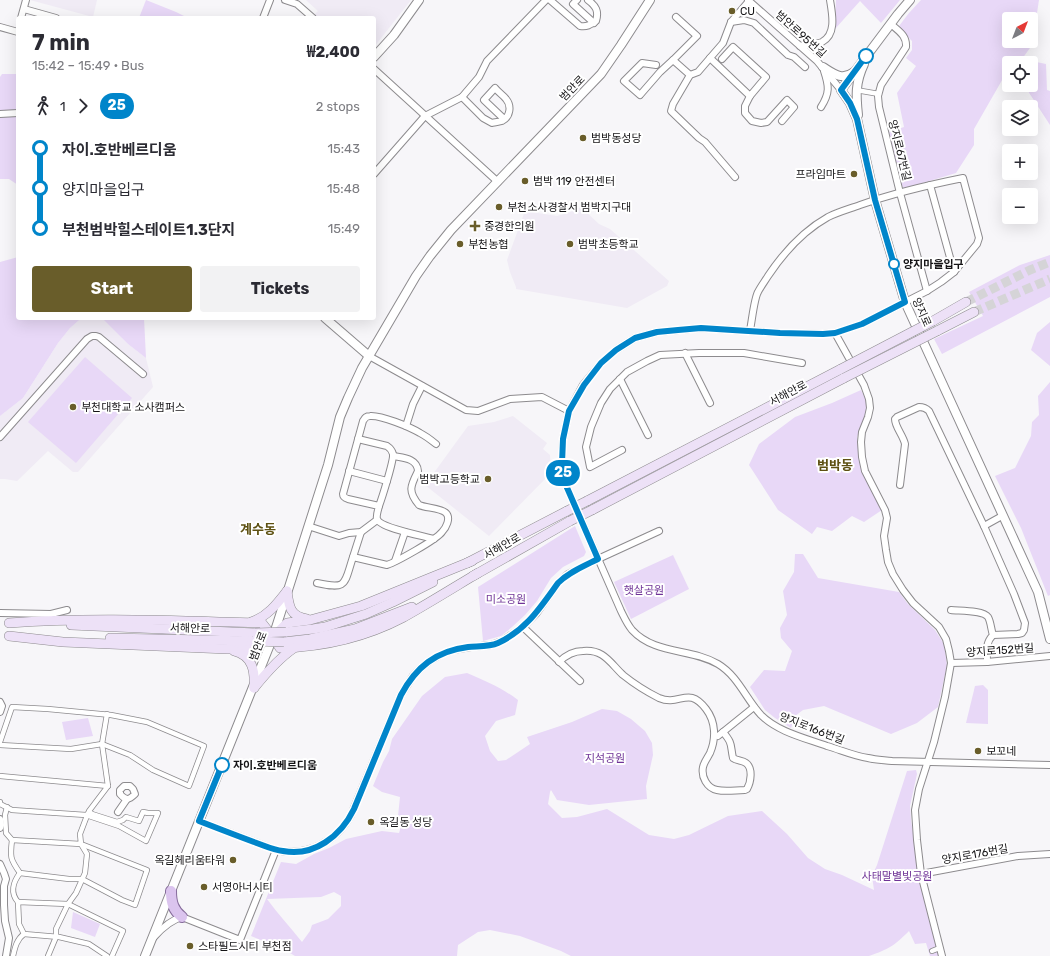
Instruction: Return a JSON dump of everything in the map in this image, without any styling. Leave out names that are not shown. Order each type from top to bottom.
[{"type":"main road","name":"서해안로","points":[[4,623],[254,637],[284,642],[316,638],[355,629],[409,608],[478,573],[570,521],[842,373],[966,302]]},
{"type":"main road","name":"서해안로","points":[[4,636],[254,637],[319,628],[366,614],[406,596],[567,511],[842,373],[937,331],[974,312]]},
{"type":"main road","points":[[4,636],[63,642],[251,649],[274,637],[287,623],[310,620],[361,606],[472,561]]},
{"type":"main road","points":[[4,623],[48,620],[105,619],[262,623],[274,637],[280,648],[295,648],[340,640],[378,629],[403,617],[478,573]]},
{"type":"main road","points":[[287,591],[290,606],[295,615],[300,618],[310,620]]},
{"type":"main road","points":[[249,623],[257,620],[271,610],[287,591]]},
{"type":"main road","points":[[254,688],[264,674],[295,648]]},
{"type":"main road","points":[[227,649],[240,652],[249,660],[252,665],[254,688]]},
{"type":"main road","points":[[171,891],[171,900],[174,908],[182,917]]},
{"type":"street","points":[[22,16],[26,0]]},
{"type":"street","points":[[264,16],[270,0]]},
{"type":"street","points":[[287,0],[297,2],[311,16]]},
{"type":"street","points":[[376,55],[394,35],[419,0]]},
{"type":"street","points":[[376,172],[426,116],[462,97],[479,77],[487,61],[546,0]]},
{"type":"street","points":[[550,0],[580,26],[586,27],[594,23],[598,16],[597,9],[588,0]]},
{"type":"street","points":[[577,0],[573,4],[594,23]]},
{"type":"street","name":"범안로","points":[[145,956],[274,637],[287,591],[328,465],[340,417],[352,388],[416,276],[430,256],[451,230],[601,74],[650,0]]},
{"type":"street","points":[[735,177],[705,142],[671,111],[673,104],[690,76],[698,72],[722,43],[731,22],[749,0]]},
{"type":"street","name":"범안로95번길","points":[[749,0],[822,67],[841,90]]},
{"type":"street","points":[[800,46],[822,42],[829,34],[833,21],[830,0]]},
{"type":"street","points":[[841,90],[910,0]]},
{"type":"street","points":[[24,9],[49,16]]},
{"type":"street","points":[[656,65],[642,63],[624,81],[640,95],[660,72],[697,36],[676,17]]},
{"type":"street","points":[[731,22],[744,20],[754,23],[788,55],[794,57],[805,67]]},
{"type":"street","name":"양지로67번길","points":[[891,24],[903,36],[906,41],[906,47],[881,85],[878,96],[879,107],[927,291]]},
{"type":"street","points":[[0,27],[16,34]]},
{"type":"street","points":[[722,60],[733,47],[766,77],[750,96],[745,106],[745,114],[752,121],[761,123],[767,122],[787,100],[794,107],[782,120]]},
{"type":"street","points":[[861,136],[856,90],[858,81],[870,52]]},
{"type":"street","points":[[710,58],[750,96]]},
{"type":"street","points":[[673,60],[690,76]]},
{"type":"street","points":[[822,67],[842,77],[849,75],[856,70]]},
{"type":"street","name":"범안로95번길","points":[[821,107],[828,94],[828,86],[822,67]]},
{"type":"street","points":[[376,71],[498,182]]},
{"type":"street","points":[[462,97],[483,118],[492,123],[503,120],[504,119],[509,113],[510,106],[506,99],[494,88],[484,100],[504,119]]},
{"type":"street","name":"양지로","points":[[841,90],[850,103],[857,119],[875,200],[905,302],[1038,592],[1050,639]]},
{"type":"street","points":[[856,90],[879,94]]},
{"type":"street","points":[[0,114],[16,113]]},
{"type":"street","name":"양지로166번길","points":[[930,185],[963,178],[979,238],[977,244],[954,272],[927,291],[862,324],[835,333],[780,333],[701,328],[657,332],[635,338],[616,350],[601,363],[584,385],[569,411],[563,439],[562,464],[565,483],[621,611],[632,629],[647,641],[658,647],[695,655],[707,659],[725,669],[734,677],[754,707],[778,727],[792,734],[868,759],[1050,765]]},
{"type":"street","points":[[750,330],[757,293],[787,250],[807,232],[829,217],[900,192],[930,185],[954,272]]},
{"type":"street","points":[[327,320],[369,356],[466,410],[478,411],[510,399],[542,397],[569,411]]},
{"type":"street","points":[[835,333],[864,385],[869,399],[870,408],[862,432],[862,457],[865,471],[885,510],[886,518],[884,536],[888,562],[893,574],[909,598],[939,627],[946,638],[949,651],[950,663],[945,697],[934,742],[919,789],[915,810],[921,874],[942,955]]},
{"type":"street","points":[[0,437],[90,336],[99,337],[143,374]]},
{"type":"street","points":[[622,450],[590,467],[586,447],[591,427],[601,403],[610,389],[627,372],[647,361],[660,355],[685,353],[744,353],[802,363]]},
{"type":"street","points":[[685,353],[710,403]]},
{"type":"street","points":[[620,379],[648,435]]},
{"type":"street","points":[[406,426],[413,404],[422,386]]},
{"type":"street","points":[[900,485],[905,444],[895,423],[895,419],[923,406],[929,411],[984,526],[1014,594],[1025,624],[1024,630],[1018,634],[993,635],[987,645],[987,662]]},
{"type":"street","points":[[379,506],[344,498],[343,494],[363,421],[366,417],[377,416],[406,426],[421,433],[436,444]]},
{"type":"street","points":[[358,439],[387,446],[393,453],[387,481],[376,517],[377,520],[386,526],[434,539]]},
{"type":"street","points":[[353,557],[386,565],[434,539],[443,532],[446,527],[448,516],[446,513],[419,505],[412,495],[412,483],[418,471],[416,463],[404,458],[393,456]]},
{"type":"street","points":[[349,471],[387,481]]},
{"type":"street","points":[[984,526],[1002,516]]},
{"type":"street","points":[[308,526],[339,536],[361,532],[377,520]]},
{"type":"street","points":[[199,821],[276,850],[291,852],[313,848],[330,839],[344,826],[354,809],[401,695],[409,681],[417,672],[426,664],[442,654],[458,649],[496,643],[523,627],[536,614],[554,588],[576,570],[659,531]]},
{"type":"street","points":[[317,583],[331,586],[342,585],[347,577],[361,532]]},
{"type":"street","points":[[395,561],[405,532]]},
{"type":"street","points":[[0,612],[51,614],[67,610]]},
{"type":"street","points":[[951,610],[984,614],[989,619],[993,635]]},
{"type":"street","points":[[523,627],[580,681]]},
{"type":"street","points":[[559,662],[577,651],[594,651],[607,658],[623,675],[660,698],[672,700],[693,697],[696,699],[710,715],[714,732],[710,752],[703,766],[703,776],[708,786],[719,791],[744,790],[747,789],[750,782],[750,769],[748,765],[734,758],[730,740],[720,734],[754,707]]},
{"type":"street","name":"양지로152번길","points":[[950,663],[987,662],[1050,656]]},
{"type":"street","points":[[0,702],[2,706],[0,712]]},
{"type":"street","points":[[12,707],[107,714],[148,722],[204,746],[189,786],[153,770],[130,755],[102,744],[72,749],[0,743],[12,707]]},
{"type":"street","points":[[48,956],[56,937],[56,929],[68,904],[76,893],[85,873],[87,854],[81,844],[80,834],[88,813],[108,786],[102,744],[107,714]]},
{"type":"street","points":[[0,776],[108,786]]},
{"type":"street","points":[[118,812],[127,800]]},
{"type":"street","points":[[0,802],[0,804],[12,810],[88,813],[117,822],[126,817],[139,821],[143,812],[158,813],[146,841],[119,826],[88,813]]},
{"type":"street","points":[[7,807],[5,814],[6,833],[12,840],[81,844],[147,870],[135,905],[122,900],[82,879],[69,879],[20,873],[12,862],[10,852],[12,840]]},
{"type":"street","points":[[0,818],[0,828]]},
{"type":"street","points":[[182,917],[240,940],[276,850]]},
{"type":"street","name":"양지로176번길","points":[[921,874],[1018,856],[1050,854]]},
{"type":"street","points":[[0,864],[6,879],[4,886],[4,905],[5,921],[9,938],[6,956]]},
{"type":"street","points":[[20,873],[13,886],[14,897],[18,902],[19,924],[24,934]]},
{"type":"street","points":[[18,902],[68,904],[123,931],[112,956]]},
{"type":"street","name":"범안로","points":[[152,939],[175,919],[182,917]]},
{"type":"street","points":[[13,956],[19,937],[24,934],[56,937],[89,944],[107,956]]},
{"type":"shaded area","points":[[30,0],[97,0],[93,16]]},
{"type":"shaded area","points":[[306,0],[411,0],[376,44],[376,16],[313,16],[318,11]]},
{"type":"shaded area","name":"범박초등학교","points":[[581,207],[599,224],[610,229],[669,281],[667,286],[627,308],[516,289],[507,260],[525,211],[557,216]]},
{"type":"shaded area","name":"부천대학교 소사캠퍼스","points":[[80,320],[105,320],[128,344],[146,358],[153,387],[78,472],[73,472],[48,451],[17,481],[0,479],[0,416],[23,398],[58,343],[70,328]]},
{"type":"shaded area","name":"범박고등학교","points":[[513,416],[547,443],[543,449],[550,455],[551,473],[489,536],[425,485],[468,426],[494,422]]},
{"type":"green space","points":[[146,0],[184,16],[140,16]]},
{"type":"green space","points":[[836,0],[900,0],[881,23],[860,1],[835,29]]},
{"type":"green space","points":[[921,0],[1039,0],[1037,12],[1002,12],[1002,48],[1030,48],[1024,56],[1002,56],[1002,80],[974,129],[974,145],[956,173],[903,189],[889,132],[904,127],[897,93],[916,66],[906,58],[912,50],[912,41],[899,26]]},
{"type":"green space","points":[[1038,62],[1046,64],[1047,90],[1050,91],[1050,125],[1038,107],[1038,100],[1034,100],[1029,92],[1038,92]]},
{"type":"green space","points":[[2,74],[16,74],[16,184],[9,179],[0,179],[0,77]]},
{"type":"green space","points":[[1050,255],[1050,297],[942,354],[934,339],[983,316],[969,292],[1020,265]]},
{"type":"green space","points":[[16,258],[16,320],[80,320],[70,328],[58,343],[23,398],[0,416],[0,262]]},
{"type":"green space","points":[[104,320],[144,320],[146,358],[128,344]]},
{"type":"green space","points":[[1050,322],[1050,366],[1031,350],[1037,333]]},
{"type":"green space","points":[[85,357],[132,398],[76,463],[28,422]]},
{"type":"green space","points":[[1050,382],[1050,595],[1048,596],[1021,528],[995,476],[1015,468],[1031,436],[1032,422],[1039,415],[1038,396]]},
{"type":"green space","points":[[861,390],[866,400],[867,409],[857,437],[863,471],[882,510],[864,522],[852,516],[832,531],[817,527],[812,534],[778,510],[749,465],[759,444],[795,417]]},
{"type":"green space","name":"미소공원","points":[[575,526],[586,552],[584,556],[563,567],[551,578],[537,601],[512,627],[501,636],[483,641],[478,587]]},
{"type":"green space","points":[[795,554],[803,554],[818,578],[899,592],[908,604],[935,630],[944,644],[947,665],[938,707],[917,723],[891,734],[824,706],[803,710],[795,716],[791,728],[765,710],[750,687],[764,670],[785,671],[792,651],[781,638],[780,628],[787,615],[783,591],[794,572]]},
{"type":"green space","name":"햇살공원","points":[[673,555],[689,589],[631,619],[614,582]]},
{"type":"green space","points":[[467,673],[494,685],[518,700],[515,715],[496,721],[485,736],[490,751],[498,761],[506,760],[530,744],[527,737],[572,722],[602,709],[617,711],[631,719],[645,731],[652,743],[653,755],[646,786],[647,799],[589,805],[557,800],[551,790],[548,804],[562,818],[577,817],[607,809],[649,835],[674,839],[689,835],[728,816],[762,811],[787,834],[808,858],[825,869],[874,890],[872,876],[877,865],[907,771],[916,770],[917,774],[910,806],[911,820],[921,885],[939,956],[930,956],[926,943],[915,944],[909,931],[891,946],[869,956],[571,956],[520,936],[490,930],[478,932],[458,945],[457,956],[295,956],[285,950],[251,936],[281,862],[296,864],[346,839],[382,831],[399,833],[403,820],[398,816],[400,797],[382,792],[373,786],[389,751],[392,739],[422,696],[445,677]],"holes":[[[334,892],[341,896],[341,906],[328,919],[312,925],[310,931],[302,942],[267,899],[321,897]]]},
{"type":"green space","points":[[983,685],[988,690],[988,724],[966,723],[975,686]]},
{"type":"green space","points":[[88,718],[93,736],[66,740],[62,722]]},
{"type":"green space","points":[[73,912],[100,924],[95,937],[71,928]]},
{"type":"tunnel","points":[[966,302],[1030,270],[1050,262]]},
{"type":"tunnel","points":[[974,312],[1050,279]]},
{"type":"bus line","name":"25","points":[[222,765],[199,821],[283,852],[306,850],[319,846],[330,839],[348,821],[401,695],[409,681],[417,672],[431,660],[442,654],[458,649],[491,645],[518,631],[531,619],[558,583],[568,574],[598,559],[565,483],[562,464],[563,439],[569,411],[584,385],[601,363],[616,350],[635,338],[657,332],[701,328],[780,333],[835,333],[862,324],[905,302],[875,200],[857,119],[850,103],[841,90],[866,56]]},
{"type":"place","name":"CU","points":[[732,11]]},
{"type":"place","name":"범박동성당","points":[[583,138]]},
{"type":"place","name":"프라임마트","points":[[854,174]]},
{"type":"place","name":"범박 119 안전센터","points":[[525,181]]},
{"type":"place","name":"부천소사경찰서 범박지구대","points":[[499,207]]},
{"type":"place","name":"중경한의원","points":[[475,226]]},
{"type":"place","name":"부천농협","points":[[460,244]]},
{"type":"place","name":"범박초등학교","points":[[570,244]]},
{"type":"place","name":"양지마을입구","points":[[894,264]]},
{"type":"place","name":"부천대학교 소사캠퍼스","points":[[73,407]]},
{"type":"place","name":"범박고등학교","points":[[488,479]]},
{"type":"place","name":"보꼬네","points":[[978,751]]},
{"type":"place","name":"자이.호반베르디움","points":[[222,765]]},
{"type":"place","name":"옥길동 성당","points":[[371,822]]},
{"type":"place","name":"옥길헤리움타워","points":[[233,860]]},
{"type":"place","name":"서영아너시티","points":[[204,887]]},
{"type":"place","name":"스타필드시티 부천점","points":[[190,946]]},
{"type":"district","name":"범박동","points":[[835,465]]},
{"type":"district","name":"계수동","points":[[258,529]]},
{"type":"park label","name":"지석공원","points":[[605,758]]},
{"type":"park label","name":"사태말별빛공원","points":[[897,876]]}]
